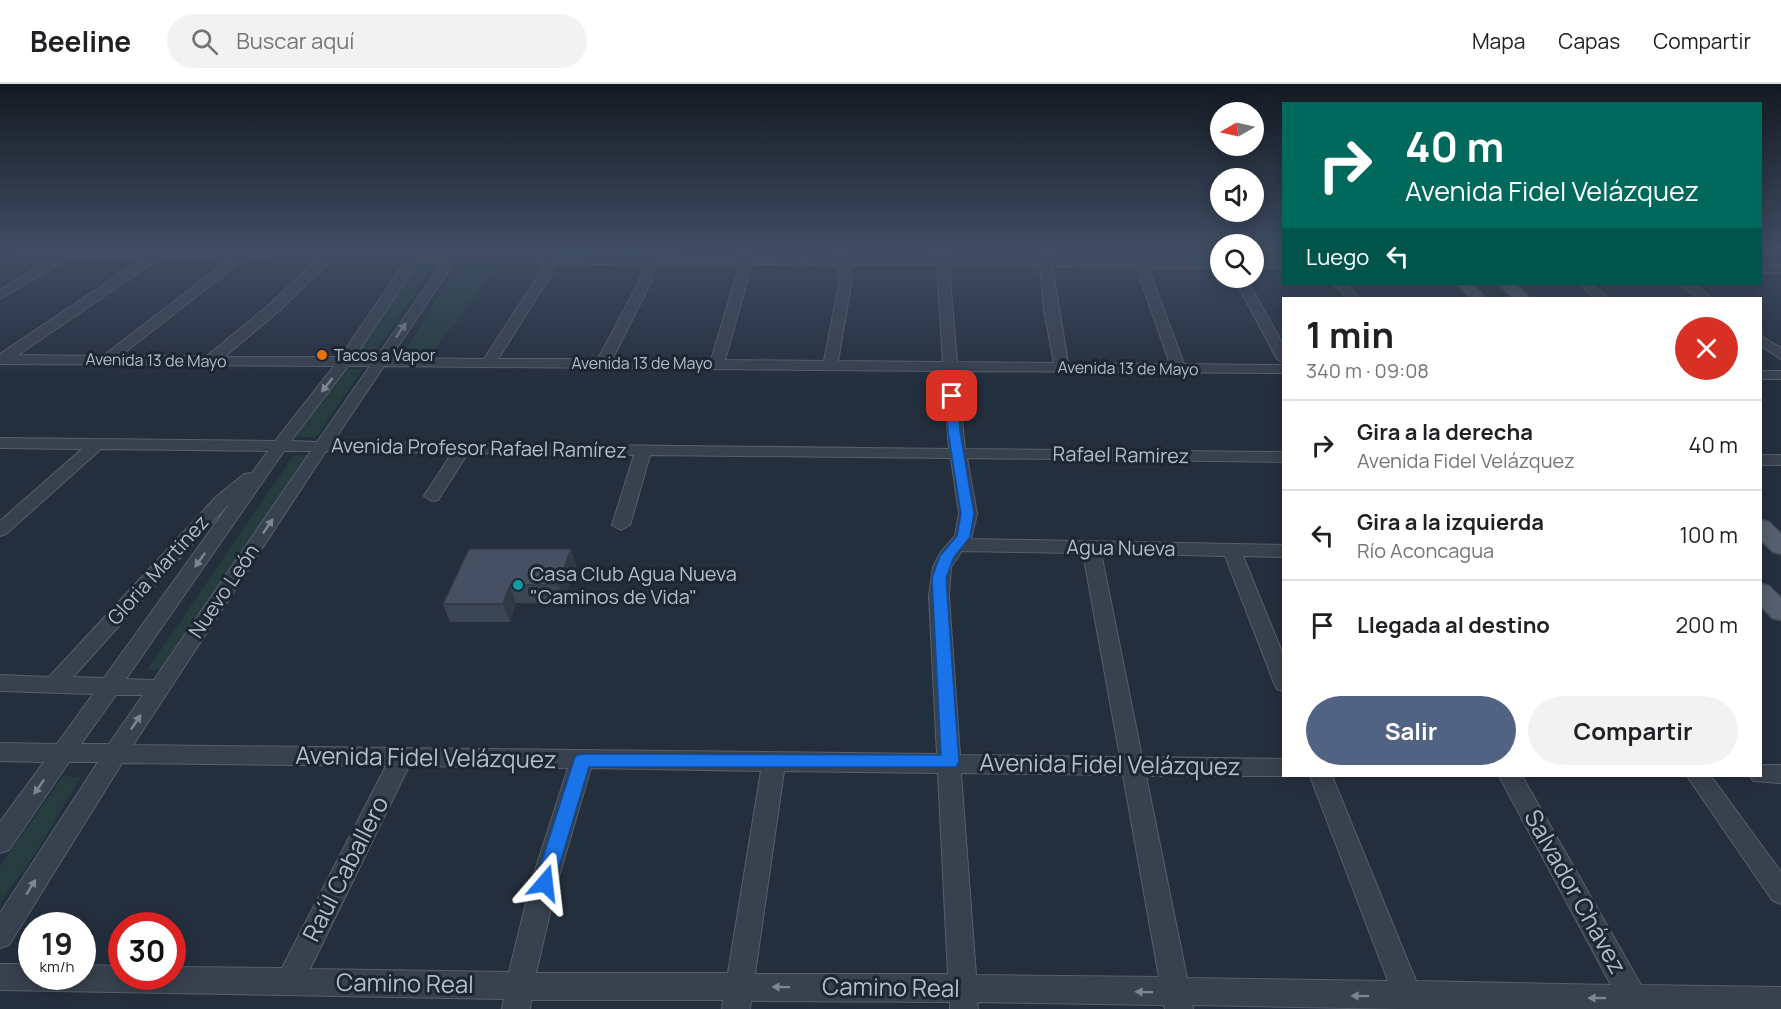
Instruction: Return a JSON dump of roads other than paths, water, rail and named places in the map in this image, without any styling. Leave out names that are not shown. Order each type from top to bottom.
[{"type":"main road","points":[[1762,528],[1781,547]]},
{"type":"main road","points":[[1762,593],[1781,612]]},
{"type":"street","points":[[1,360],[104,293]]},
{"type":"street","points":[[107,359],[192,293]]},
{"type":"street","points":[[211,360],[289,293]]},
{"type":"street","name":"Nuevo León","points":[[0,842],[274,454],[344,362],[391,293]]},
{"type":"street","name":"Nuevo León","points":[[0,936],[115,754],[427,293]]},
{"type":"street","points":[[488,363],[533,293]]},
{"type":"street","points":[[603,363],[639,293]]},
{"type":"street","points":[[717,364],[740,293]]},
{"type":"street","points":[[830,365],[843,293]]},
{"type":"street","points":[[943,293],[957,453],[968,514],[967,526],[959,545],[947,556],[939,578],[963,999]]},
{"type":"street","points":[[1047,293],[1062,368]]},
{"type":"street","points":[[1152,293],[1179,369]]},
{"type":"street","points":[[1248,293],[1282,356]]},
{"type":"street","points":[[1762,341],[1781,355]]},
{"type":"street","name":"Avenida 13 de Mayo","points":[[1,360],[1282,369]]},
{"type":"street","points":[[1762,375],[1781,375]]},
{"type":"street","name":"Avenida Profesor Rafael Ramírez","points":[[0,443],[96,445],[274,454],[322,446],[957,453]]},
{"type":"street","points":[[0,530],[96,445]]},
{"type":"street","points":[[432,496],[463,448]]},
{"type":"street","points":[[621,525],[643,450]]},
{"type":"street","name":"Rafael Ramirez","points":[[957,453],[1282,457]]},
{"type":"street","name":"Gloria Martinez","points":[[54,685],[222,501],[274,454]]},
{"type":"street","points":[[1762,460],[1781,460]]},
{"type":"street","name":"Agua Nueva","points":[[959,545],[1282,551]]},
{"type":"street","points":[[1091,548],[1177,1001]]},
{"type":"street","points":[[1232,551],[1282,677]]},
{"type":"street","points":[[0,683],[159,688]]},
{"type":"street","name":"Avenida Fidel Velázquez","points":[[0,752],[582,760],[950,762],[1282,768]]},
{"type":"street","name":"Raúl Caballero","points":[[290,981],[402,757]]},
{"type":"street","points":[[518,998],[538,904],[582,760]]},
{"type":"street","points":[[737,998],[774,762]]},
{"type":"street","points":[[1762,774],[1781,774]]},
{"type":"street","points":[[1321,777],[1410,1003]]},
{"type":"street","name":"Salvador Chávez","points":[[1511,777],[1636,1004]]},
{"type":"street","points":[[1699,777],[1781,892]]},
{"type":"street","name":"Camino Real","points":[[0,977],[290,981],[518,998],[1636,1004],[1781,1001]]},
{"type":"place","name":"Tacos a Vapor","points":[[322,355]]},
{"type":"place","name":"Casa Club Agua Nueva \"Caminos de Vida\"","points":[[518,585]]}]
